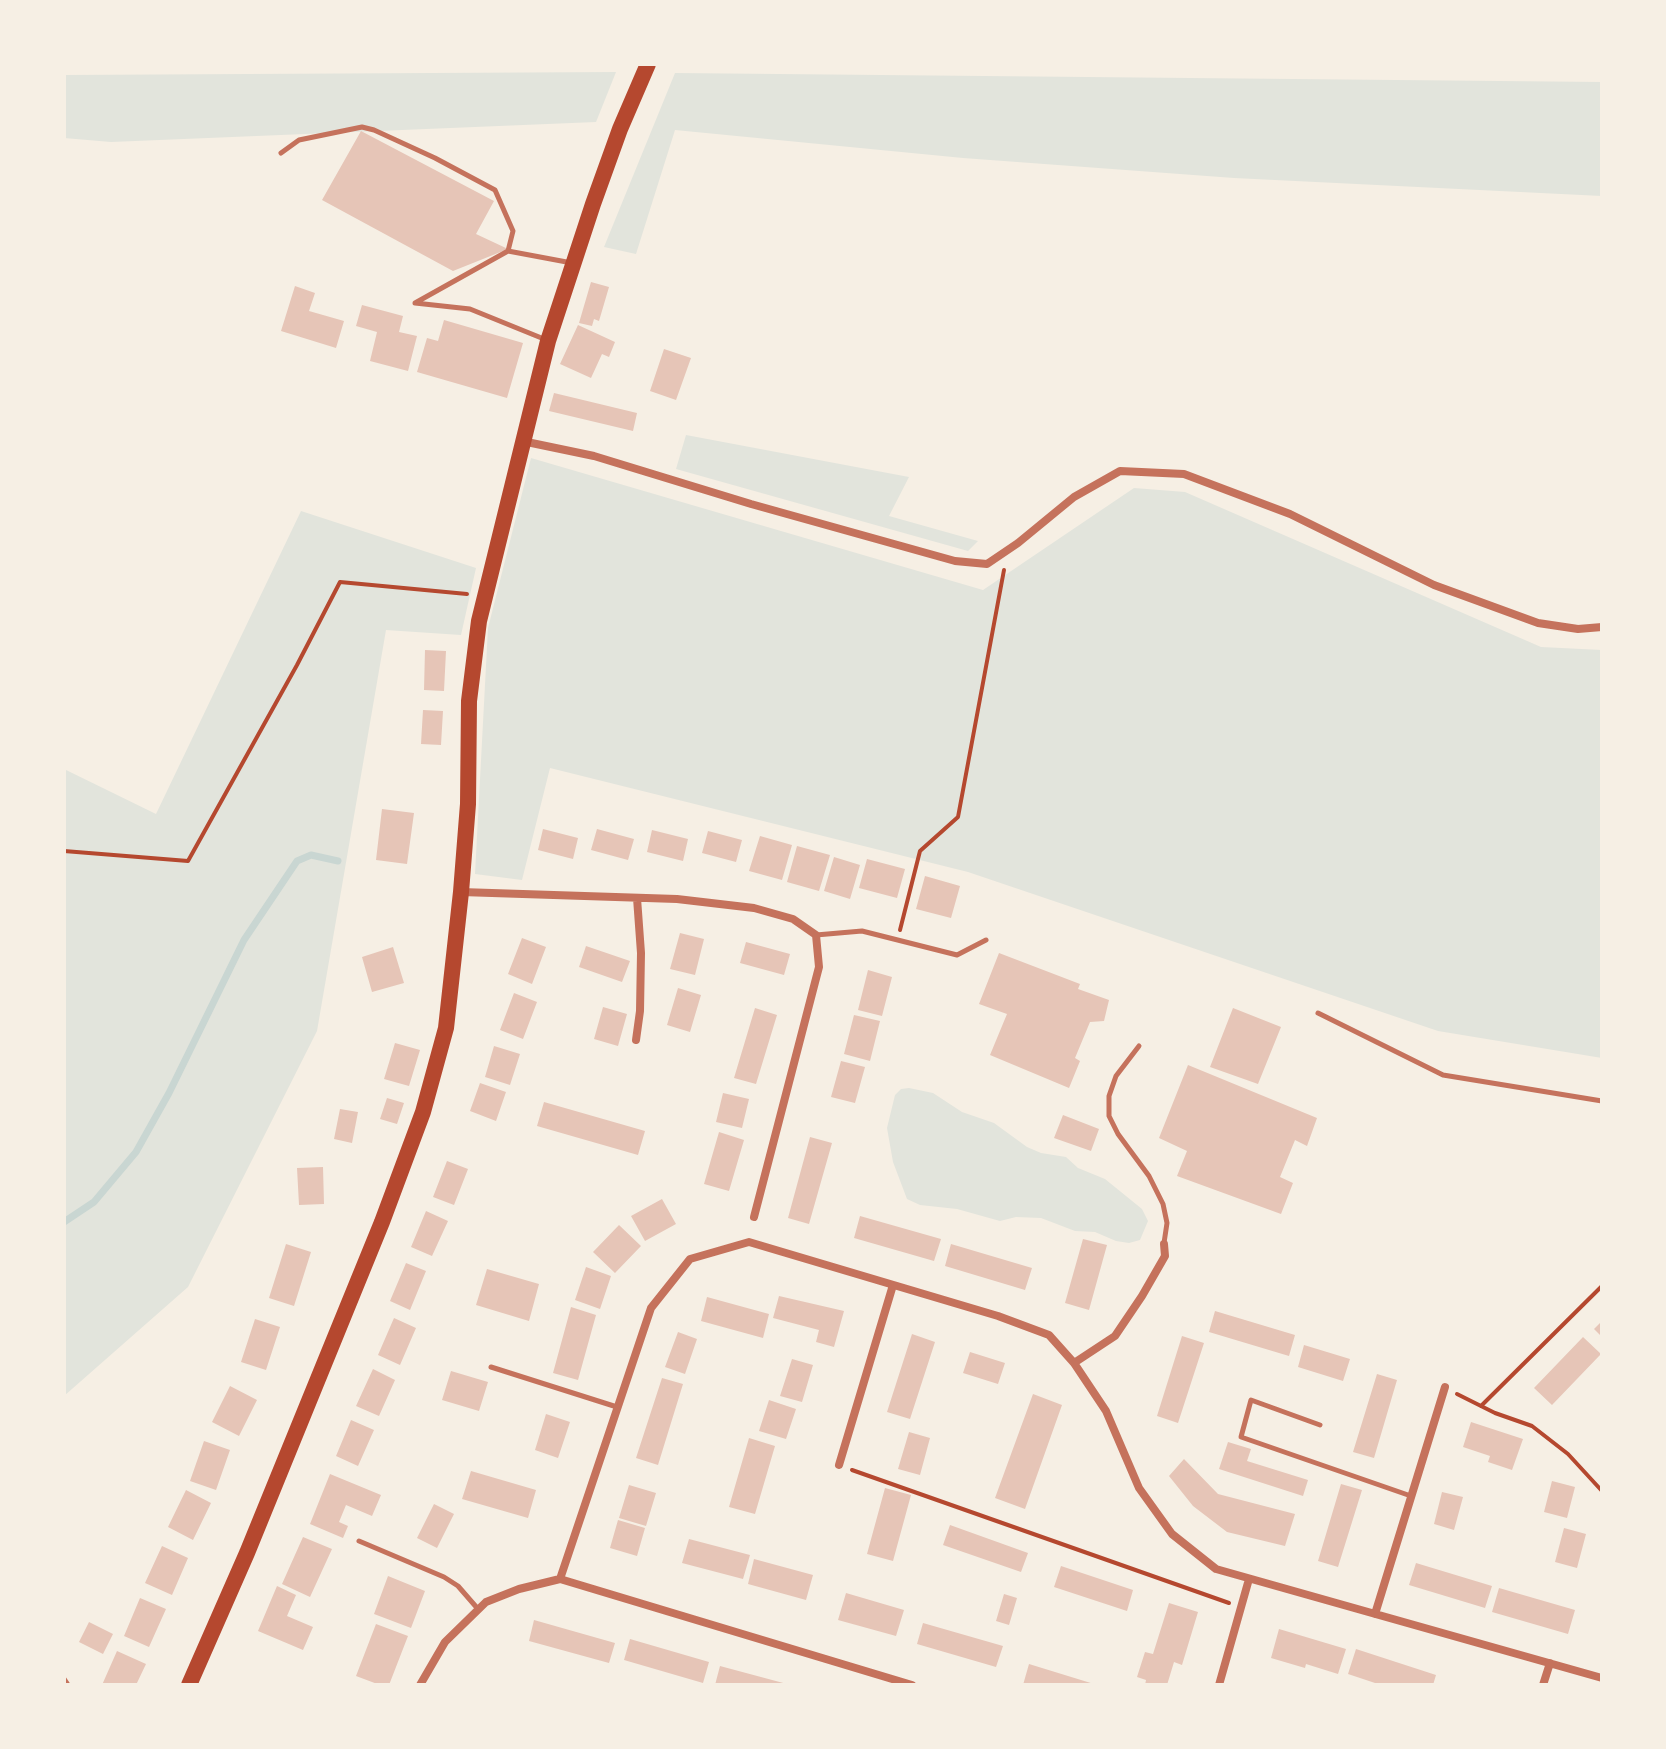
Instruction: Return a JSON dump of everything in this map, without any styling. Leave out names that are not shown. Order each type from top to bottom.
[{"type":"main road","points":[[189,1685],[247,1553],[376,1237],[423,1112],[446,1028],[461,892],[468,804],[469,701],[479,621],[548,341],[620,129],[648,64]]},
{"type":"street","points":[[522,441],[594,456],[955,561],[987,564],[1074,497],[1120,471],[1184,474],[1290,514],[1434,585],[1538,623],[1578,629],[1602,627]]},
{"type":"street","points":[[461,892],[677,899],[754,908],[793,919],[816,935],[819,967],[754,1217]]},
{"type":"street","points":[[636,1040],[641,967],[637,898]]},
{"type":"street","points":[[560,1579],[651,1308],[690,1259],[749,1242],[998,1316],[1049,1335],[1074,1363],[1106,1411],[1139,1488],[1172,1534],[1216,1569],[1602,1678]]},
{"type":"street","points":[[1074,1363],[1115,1336],[1165,1256],[1164,1244]]},
{"type":"street","points":[[839,1465],[893,1285]]},
{"type":"street","points":[[1375,1614],[1445,1387]]},
{"type":"street","points":[[420,1685],[445,1642],[486,1602],[519,1589],[560,1579],[912,1685]]},
{"type":"street","points":[[1219,1685],[1249,1579]]},
{"type":"street","points":[[1543,1685],[1550,1663]]},
{"type":"lane","points":[[281,153],[299,140],[362,127],[374,130],[495,190],[513,231],[508,251]]},
{"type":"lane","points":[[548,341],[470,309],[415,303],[508,251],[572,263]]},
{"type":"lane","points":[[816,935],[862,931],[957,955],[986,940]]},
{"type":"lane","points":[[1318,1013],[1443,1075],[1602,1101]]},
{"type":"lane","points":[[1139,1046],[1116,1076],[1109,1096],[1109,1116],[1118,1134],[1149,1176],[1163,1204],[1167,1223],[1164,1244]]},
{"type":"lane","points":[[491,1367],[618,1407]]},
{"type":"lane","points":[[1320,1425],[1251,1400],[1241,1437],[1411,1496]]},
{"type":"lane","points":[[359,1541],[444,1577],[458,1586],[478,1609]]},
{"type":"lane","points":[[64,1679],[68,1685]]},
{"type":"path","points":[[897,940],[920,851],[958,817],[1008,550]]},
{"type":"path","points":[[64,851],[188,861],[340,582],[485,596]]},
{"type":"path","points":[[1481,1406],[1602,1286]]},
{"type":"path","points":[[1445,1387],[1481,1406],[1532,1426],[1568,1454],[1602,1491]]},
{"type":"path","points":[[839,1465],[1241,1607]]},
{"type":"shaded area","points":[[616,72],[596,122],[111,142],[64,138],[64,75]]},
{"type":"shaded area","points":[[675,73],[1602,82],[1602,196],[1234,178],[963,158],[675,130],[636,254],[604,247]]},
{"type":"shaded area","points":[[686,435],[909,477],[889,516],[978,541],[968,551],[676,469]]},
{"type":"shaded area","points":[[531,458],[983,590],[1134,488],[1185,492],[1541,647],[1602,650],[1602,1058],[1438,1031],[968,872],[550,768],[522,880],[475,874],[488,628]]},
{"type":"shaded area","points":[[301,511],[476,568],[461,635],[386,630],[317,1031],[188,1287],[64,1396],[64,769],[156,814]]},
{"type":"shaded area","points":[[901,1089],[933,1093],[962,1112],[994,1123],[1027,1147],[1066,1157],[1078,1168],[1105,1179],[1142,1209],[1148,1221],[1140,1240],[1129,1243],[1116,1241],[1095,1232],[1075,1231],[1041,1218],[1016,1217],[1000,1221],[957,1209],[920,1205],[907,1199],[893,1162],[887,1128],[895,1095]]},
{"type":"building","points":[[361,131],[494,201],[476,234],[508,249],[453,271],[322,200]]},
{"type":"building","points":[[591,282],[609,287],[599,321],[594,319],[592,326],[579,323]]},
{"type":"building","points":[[295,286],[315,293],[309,311],[344,321],[336,348],[281,331]]},
{"type":"building","points":[[362,305],[403,316],[399,332],[417,336],[408,371],[370,361],[377,332],[356,326]]},
{"type":"building","points":[[444,320],[523,343],[507,398],[417,372],[427,338],[438,341]]},
{"type":"building","points":[[578,325],[615,342],[609,357],[602,354],[591,378],[560,364]]},
{"type":"building","points":[[664,349],[691,358],[676,400],[650,391]]},
{"type":"building","points":[[554,393],[637,413],[633,431],[549,411]]},
{"type":"building","points":[[425,650],[446,651],[444,691],[424,690]]},
{"type":"building","points":[[423,710],[443,711],[441,745],[421,744]]},
{"type":"building","points":[[382,809],[414,813],[407,864],[376,860]]},
{"type":"building","points":[[543,829],[578,838],[573,859],[538,850]]},
{"type":"building","points":[[597,829],[634,839],[628,860],[591,850]]},
{"type":"building","points":[[652,830],[688,839],[683,861],[647,852]]},
{"type":"building","points":[[708,831],[742,840],[736,862],[702,853]]},
{"type":"building","points":[[760,836],[792,845],[782,880],[749,871]]},
{"type":"building","points":[[797,846],[830,855],[819,891],[787,882]]},
{"type":"building","points":[[834,857],[860,865],[850,899],[824,891]]},
{"type":"building","points":[[867,859],[905,869],[897,898],[859,888]]},
{"type":"building","points":[[925,876],[960,886],[951,918],[916,909]]},
{"type":"building","points":[[680,933],[704,939],[695,975],[670,969]]},
{"type":"building","points":[[522,938],[546,947],[532,984],[508,974]]},
{"type":"building","points":[[746,942],[790,954],[784,975],[740,963]]},
{"type":"building","points":[[586,946],[630,961],[622,982],[579,967]]},
{"type":"building","points":[[393,947],[404,983],[372,992],[362,957]]},
{"type":"building","points":[[999,953],[1080,984],[1078,989],[1109,1000],[1104,1021],[1090,1022],[1075,1058],[1080,1061],[1069,1088],[990,1055],[1007,1014],[979,1004]]},
{"type":"building","points":[[868,970],[892,977],[882,1016],[858,1010]]},
{"type":"building","points":[[678,988],[701,995],[690,1032],[667,1025]]},
{"type":"building","points":[[514,993],[537,1002],[523,1039],[500,1030]]},
{"type":"building","points":[[603,1007],[627,1014],[618,1046],[594,1039]]},
{"type":"building","points":[[755,1008],[777,1015],[756,1084],[734,1078]]},
{"type":"building","points":[[1233,1008],[1281,1027],[1258,1084],[1210,1067]]},
{"type":"building","points":[[854,1015],[880,1021],[870,1061],[844,1054]]},
{"type":"building","points":[[395,1043],[420,1050],[409,1086],[384,1079]]},
{"type":"building","points":[[494,1046],[520,1054],[510,1085],[485,1077]]},
{"type":"building","points":[[841,1061],[865,1067],[855,1103],[831,1097]]},
{"type":"building","points":[[1188,1065],[1317,1118],[1307,1146],[1295,1140],[1280,1177],[1293,1183],[1281,1214],[1177,1176],[1187,1151],[1159,1138]]},
{"type":"building","points":[[480,1083],[506,1092],[496,1121],[470,1111]]},
{"type":"building","points":[[723,1093],[749,1099],[742,1128],[716,1122]]},
{"type":"building","points":[[387,1098],[404,1103],[397,1124],[380,1119]]},
{"type":"building","points":[[544,1102],[645,1131],[638,1155],[537,1126]]},
{"type":"building","points":[[340,1109],[358,1112],[352,1143],[334,1139]]},
{"type":"building","points":[[1063,1115],[1099,1129],[1091,1151],[1054,1138]]},
{"type":"building","points":[[719,1132],[744,1140],[729,1191],[704,1184]]},
{"type":"building","points":[[810,1137],[832,1143],[809,1224],[788,1218]]},
{"type":"building","points":[[447,1161],[468,1169],[454,1205],[433,1197]]},
{"type":"building","points":[[323,1167],[324,1204],[299,1205],[297,1168]]},
{"type":"building","points":[[662,1199],[676,1224],[645,1241],[631,1216]]},
{"type":"building","points":[[426,1211],[448,1221],[432,1256],[411,1247]]},
{"type":"building","points":[[860,1216],[941,1239],[934,1261],[854,1238]]},
{"type":"building","points":[[619,1225],[641,1246],[615,1273],[593,1252]]},
{"type":"building","points":[[1083,1239],[1107,1245],[1089,1310],[1065,1303]]},
{"type":"building","points":[[286,1244],[311,1252],[294,1306],[269,1298]]},
{"type":"building","points":[[951,1244],[1032,1268],[1025,1290],[945,1266]]},
{"type":"building","points":[[406,1263],[426,1271],[410,1310],[390,1301]]},
{"type":"building","points":[[586,1267],[611,1276],[600,1309],[575,1300]]},
{"type":"building","points":[[487,1269],[539,1284],[529,1321],[476,1305]]},
{"type":"building","points":[[779,1296],[844,1311],[834,1347],[816,1342],[819,1330],[773,1318]]},
{"type":"building","points":[[707,1297],[769,1314],[763,1338],[701,1321]]},
{"type":"building","points":[[571,1307],[596,1315],[578,1380],[553,1373]]},
{"type":"building","points":[[1215,1311],[1295,1335],[1289,1356],[1209,1332]]},
{"type":"building","points":[[394,1318],[416,1328],[400,1365],[378,1355]]},
{"type":"building","points":[[255,1319],[280,1327],[266,1370],[241,1362]]},
{"type":"building","points":[[1602,1321],[1602,1337],[1594,1329]]},
{"type":"building","points":[[678,1332],[697,1339],[685,1374],[665,1367]]},
{"type":"building","points":[[912,1334],[935,1342],[910,1419],[887,1412]]},
{"type":"building","points":[[1182,1336],[1204,1343],[1178,1423],[1157,1416]]},
{"type":"building","points":[[1583,1337],[1601,1354],[1552,1405],[1534,1388]]},
{"type":"building","points":[[1304,1345],[1350,1359],[1343,1381],[1298,1367]]},
{"type":"building","points":[[970,1352],[1005,1363],[998,1384],[963,1373]]},
{"type":"building","points":[[792,1359],[813,1365],[802,1402],[780,1396]]},
{"type":"building","points":[[373,1369],[395,1380],[379,1416],[356,1406]]},
{"type":"building","points":[[451,1371],[488,1382],[479,1411],[442,1400]]},
{"type":"building","points":[[1377,1374],[1397,1380],[1374,1458],[1353,1452]]},
{"type":"building","points":[[662,1378],[683,1384],[658,1465],[636,1458]]},
{"type":"building","points":[[230,1386],[257,1400],[239,1436],[212,1422]]},
{"type":"building","points":[[1033,1394],[1062,1405],[1025,1509],[995,1498]]},
{"type":"building","points":[[769,1400],[796,1409],[786,1439],[759,1431]]},
{"type":"building","points":[[546,1414],[570,1422],[558,1458],[535,1450]]},
{"type":"building","points":[[351,1420],[374,1430],[358,1466],[336,1456]]},
{"type":"building","points":[[1471,1422],[1523,1439],[1512,1470],[1488,1462],[1490,1456],[1463,1447]]},
{"type":"building","points":[[909,1432],[930,1438],[920,1475],[898,1469]]},
{"type":"building","points":[[749,1438],[775,1446],[755,1514],[729,1507]]},
{"type":"building","points":[[204,1441],[230,1450],[216,1490],[190,1481]]},
{"type":"building","points":[[1228,1442],[1251,1449],[1247,1461],[1308,1480],[1303,1496],[1219,1469]]},
{"type":"building","points":[[1184,1459],[1218,1494],[1295,1514],[1285,1546],[1227,1532],[1193,1506],[1169,1476]]},
{"type":"building","points":[[471,1471],[536,1490],[528,1518],[462,1499]]},
{"type":"building","points":[[330,1474],[381,1495],[372,1516],[346,1505],[339,1522],[348,1526],[343,1538],[310,1524]]},
{"type":"building","points":[[1552,1481],[1575,1487],[1567,1518],[1544,1512]]},
{"type":"building","points":[[1341,1484],[1362,1490],[1338,1567],[1318,1561]]},
{"type":"building","points":[[629,1485],[656,1493],[646,1526],[619,1518]]},
{"type":"building","points":[[885,1488],[911,1495],[893,1561],[867,1554]]},
{"type":"building","points":[[186,1490],[211,1503],[193,1540],[168,1527]]},
{"type":"building","points":[[1442,1492],[1463,1497],[1454,1530],[1434,1524]]},
{"type":"building","points":[[434,1504],[454,1514],[437,1548],[417,1538]]},
{"type":"building","points":[[618,1520],[645,1528],[637,1556],[610,1548]]},
{"type":"building","points":[[950,1525],[1028,1553],[1021,1572],[943,1545]]},
{"type":"building","points":[[1564,1528],[1586,1534],[1577,1568],[1555,1562]]},
{"type":"building","points":[[303,1537],[332,1549],[310,1597],[282,1584]]},
{"type":"building","points":[[689,1539],[750,1555],[743,1579],[682,1563]]},
{"type":"building","points":[[162,1546],[188,1558],[172,1595],[145,1583]]},
{"type":"building","points":[[754,1559],[813,1575],[806,1600],[748,1584]]},
{"type":"building","points":[[1416,1563],[1492,1586],[1485,1608],[1409,1585]]},
{"type":"building","points":[[1061,1566],[1133,1590],[1127,1611],[1054,1587]]},
{"type":"building","points":[[388,1576],[425,1591],[411,1628],[374,1614]]},
{"type":"building","points":[[277,1586],[296,1595],[287,1616],[313,1627],[303,1650],[258,1631]]},
{"type":"building","points":[[1499,1588],[1575,1610],[1568,1634],[1492,1612]]},
{"type":"building","points":[[846,1593],[904,1610],[896,1636],[838,1620]]},
{"type":"building","points":[[1004,1594],[1017,1598],[1009,1625],[996,1621]]},
{"type":"building","points":[[140,1598],[166,1609],[149,1647],[124,1636]]},
{"type":"building","points":[[1169,1603],[1198,1612],[1182,1665],[1174,1662],[1167,1685],[1145,1685],[1146,1680],[1137,1677],[1145,1652],[1153,1654]]},
{"type":"building","points":[[534,1620],[615,1643],[609,1663],[529,1641]]},
{"type":"building","points":[[89,1622],[113,1634],[103,1654],[79,1642]]},
{"type":"building","points":[[923,1623],[1003,1646],[996,1667],[917,1644]]},
{"type":"building","points":[[376,1624],[408,1636],[389,1685],[356,1676]]},
{"type":"building","points":[[1279,1629],[1346,1649],[1338,1674],[1271,1658]]},
{"type":"building","points":[[630,1639],[709,1662],[703,1683],[624,1660]]},
{"type":"building","points":[[1356,1649],[1436,1675],[1433,1685],[1381,1685],[1348,1674]]},
{"type":"building","points":[[117,1651],[146,1664],[136,1685],[102,1685]]},
{"type":"building","points":[[1029,1664],[1094,1684],[1094,1685],[1023,1685]]},
{"type":"building","points":[[720,1666],[787,1684],[787,1685],[715,1685]]},
{"type":"waterway","points":[[64,1222],[94,1202],[136,1152],[169,1093],[244,940],[297,861],[311,855],[338,861]]}]
